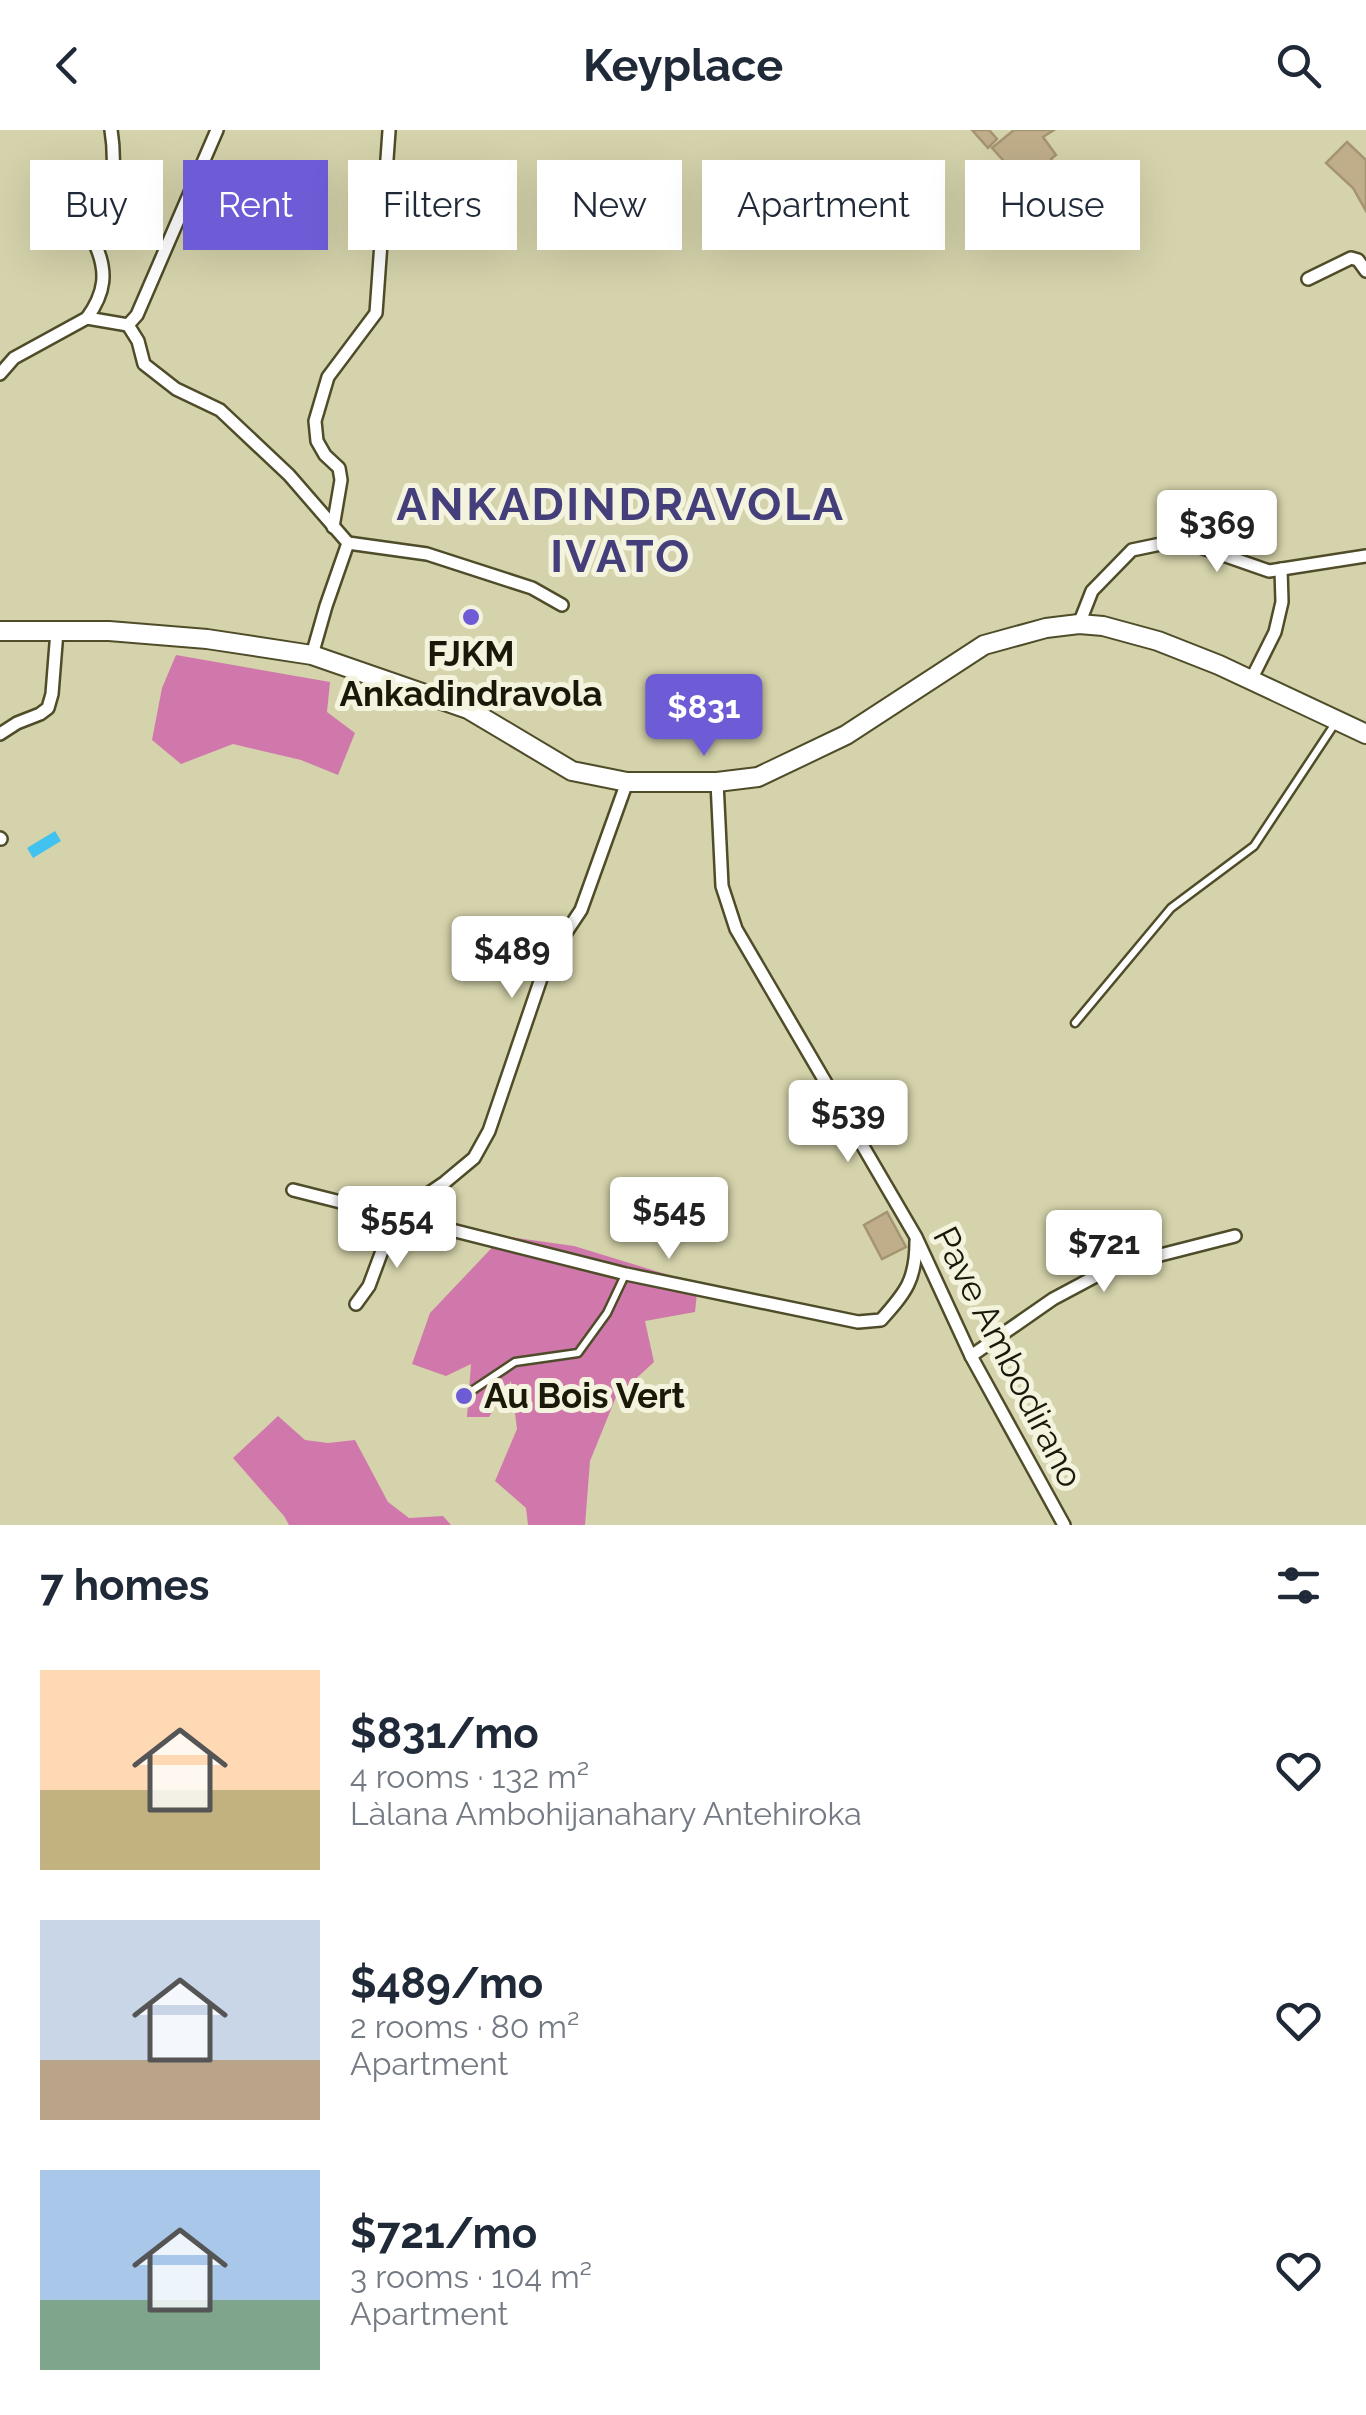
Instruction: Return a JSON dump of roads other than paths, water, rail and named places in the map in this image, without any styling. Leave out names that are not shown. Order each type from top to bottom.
[{"type":"street","points":[[0,374],[14,358],[87,318],[98,303],[104,263],[95,244],[108,202],[111,130]]},
{"type":"street","points":[[128,326],[137,316],[217,130]]},
{"type":"street","points":[[333,527],[341,480],[339,468],[316,441],[316,422],[328,377],[376,313],[390,131]]},
{"type":"street","points":[[1308,280],[1352,258],[1366,271]]},
{"type":"street","points":[[87,318],[128,326],[138,341],[144,364],[176,389],[220,410],[289,475],[348,544],[427,554],[532,588],[562,605]]},
{"type":"street","points":[[0,355],[14,358]]},
{"type":"street","points":[[1080,624],[1092,591],[1132,550],[1180,540],[1269,571],[1366,556]]},
{"type":"street","points":[[312,655],[348,544]]},
{"type":"street","points":[[1251,680],[1275,632],[1282,602],[1282,569]]},
{"type":"street","points":[[0,631],[109,632],[207,639],[312,655],[468,710],[572,771],[627,782],[717,782],[758,776],[846,735],[984,644],[1046,628],[1080,624],[1103,626],[1158,642],[1366,734]]},
{"type":"street","points":[[0,734],[48,708],[58,631]]},
{"type":"street","points":[[356,1304],[369,1286],[395,1216],[474,1158],[489,1131],[547,960],[581,910],[627,782]]},
{"type":"street","name":"Pave Ambodirano","points":[[717,782],[722,886],[736,930],[916,1237],[971,1356],[1064,1525]]},
{"type":"street","points":[[292,1190],[626,1274],[858,1322],[881,1320],[903,1295],[916,1266],[916,1237]]},
{"type":"street","points":[[971,1356],[1052,1299],[1113,1267],[1235,1236]]},
{"type":"lane","points":[[1075,1023],[1171,908],[1254,846],[1337,721]]},
{"type":"lane","points":[[464,1396],[515,1362],[578,1353],[607,1312],[626,1274]]},
{"type":"water","points":[[55,831],[61,841],[33,858],[27,848]]},
{"type":"place","name":"FJKM Ankadindravola","points":[[471,617]]},
{"type":"place","name":"Au Bois Vert","points":[[464,1396]]},
{"type":"district","name":"ANKADINDRAVOLA IVATO","points":[[621,530]]}]
